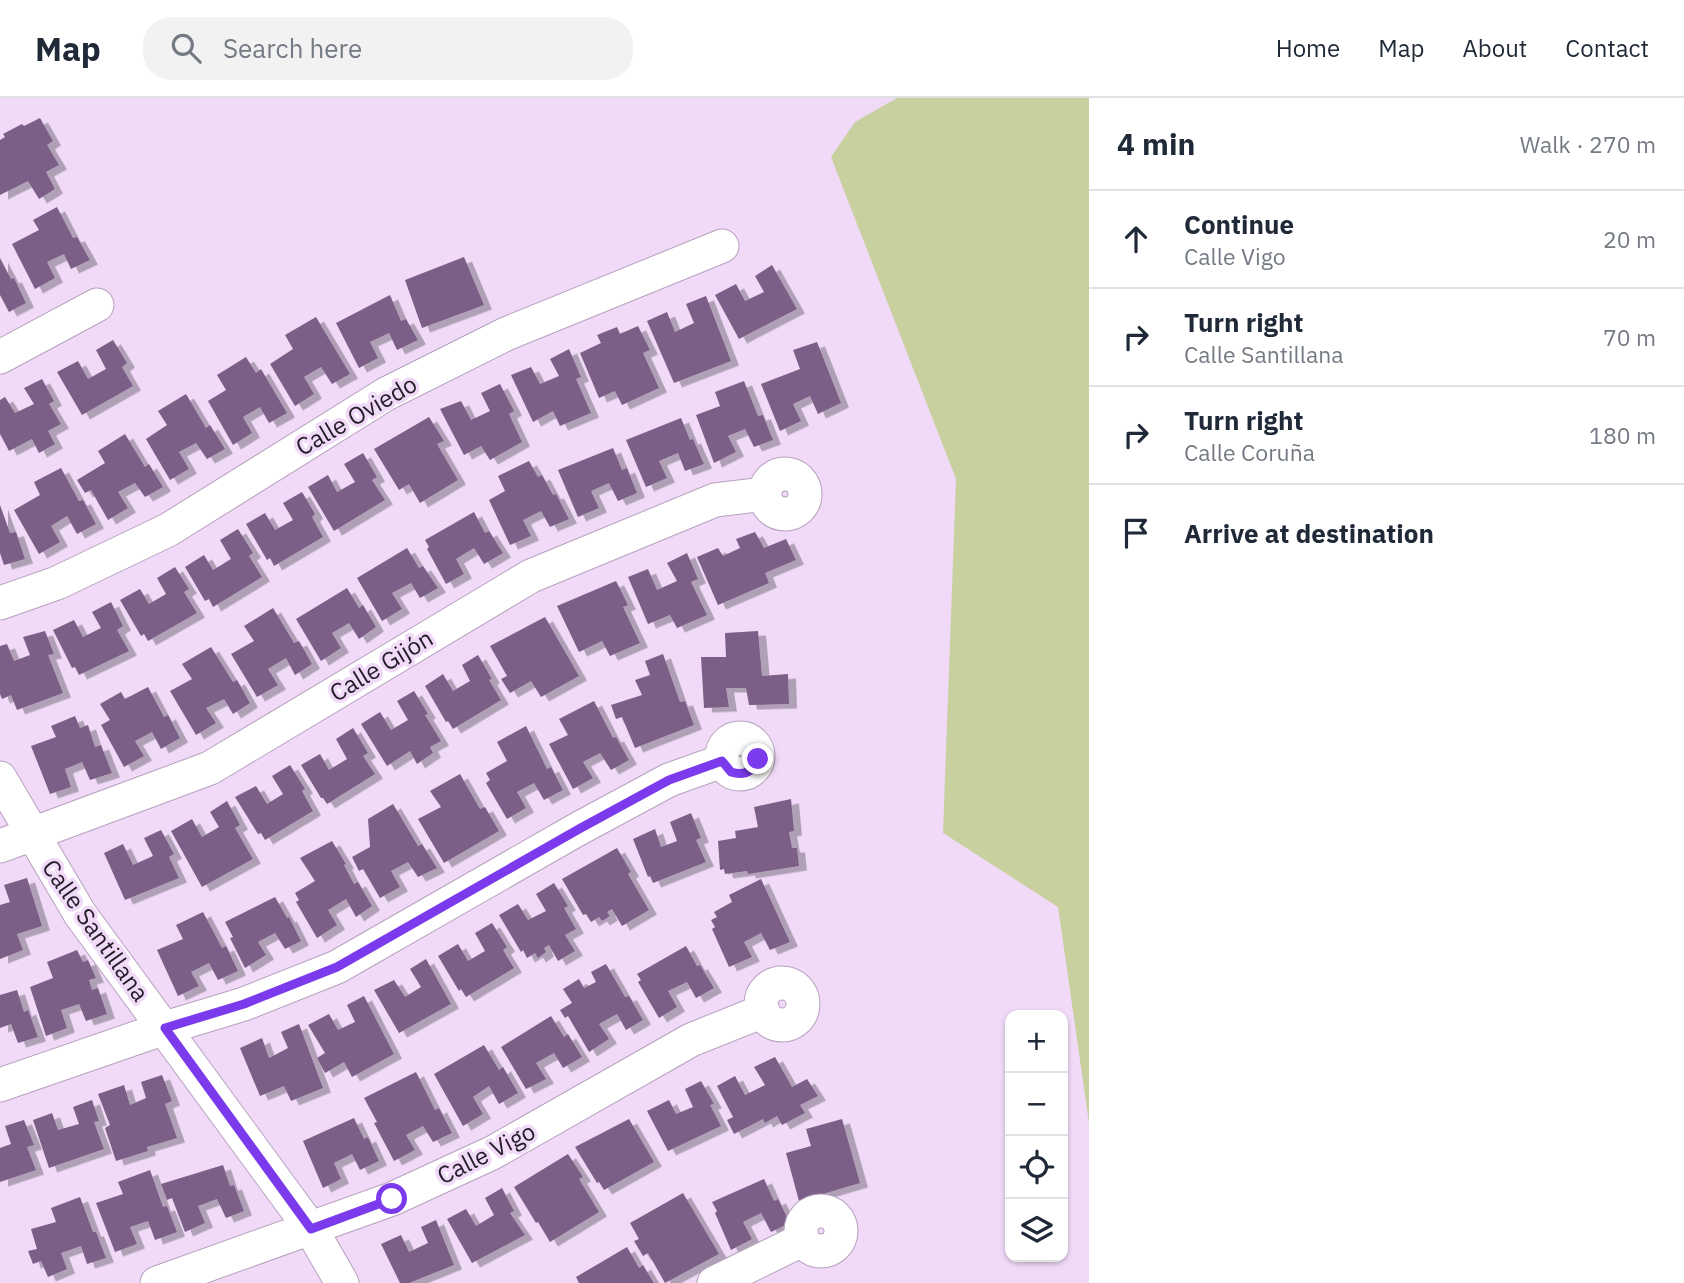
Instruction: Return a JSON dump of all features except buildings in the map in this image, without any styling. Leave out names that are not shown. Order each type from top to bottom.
[{"type":"street","name":"Calle Oviedo","points":[[0,603],[57,583],[168,530],[386,394],[506,334],[722,246]]},
{"type":"street","points":[[0,357],[97,306]]},
{"type":"street","name":"Calle Gijón","points":[[0,846],[210,768],[531,576],[715,500],[765,494]]},
{"type":"street","points":[[0,1085],[165,1028],[244,1004],[337,967],[669,780],[722,761]]},
{"type":"street","name":"Calle Santillana","points":[[0,779],[80,914],[311,1229],[342,1283]]},
{"type":"street","name":"Calle Vigo","points":[[157,1283],[392,1199],[492,1153],[691,1040],[763,1011]]},
{"type":"street","points":[[714,1283],[802,1240]]},
{"type":"green space","points":[[897,98],[1089,98],[1089,1123],[1058,907],[943,833],[956,479],[831,157],[855,122]]},
{"type":"route","points":[[392,1199],[311,1229],[165,1028],[244,1004],[337,967],[669,780],[722,761],[731,772],[744,774],[751,771],[758,759]]}]
